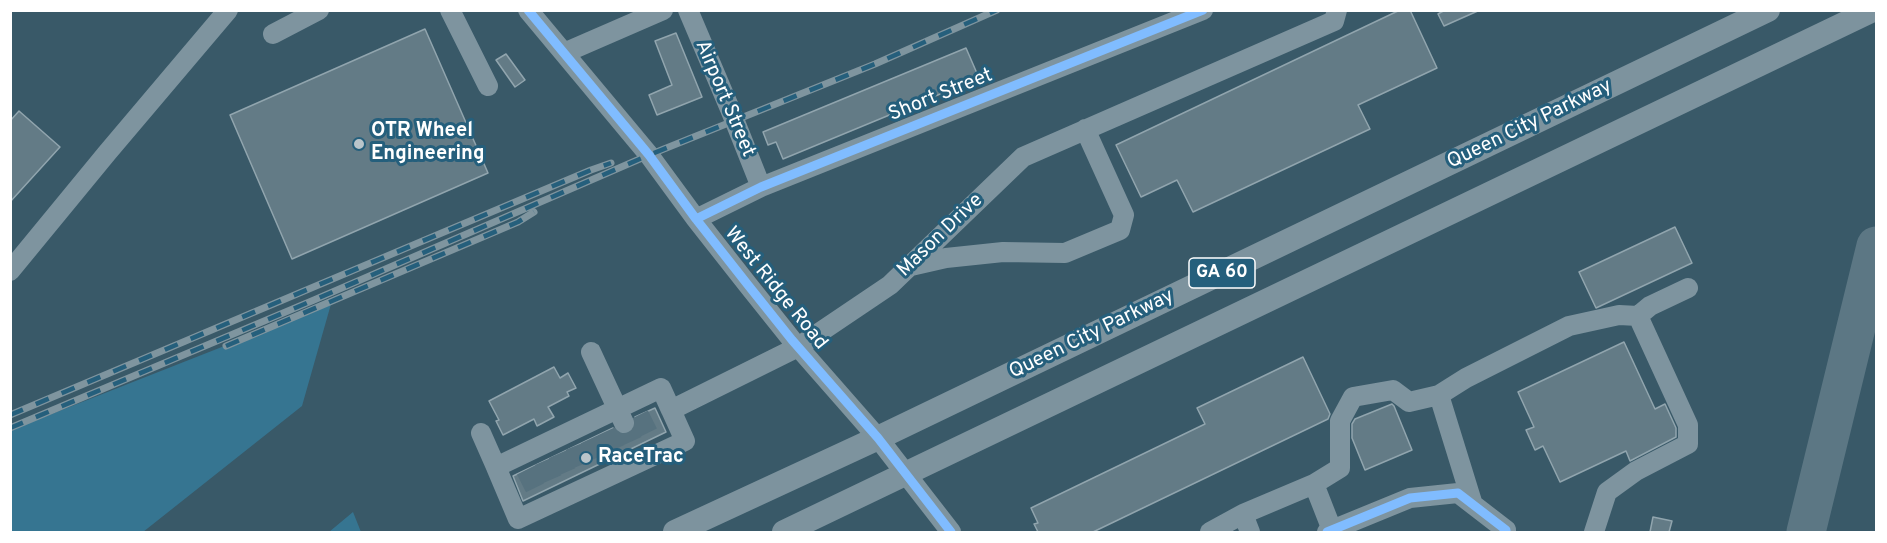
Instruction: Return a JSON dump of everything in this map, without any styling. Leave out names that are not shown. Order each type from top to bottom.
[{"type":"main road","name":"Queen City Parkway","points":[[675,532],[878,438],[1768,10]]},
{"type":"main road","name":"GA 60","points":[[784,532],[1873,10]]},
{"type":"street","points":[[10,271],[228,10]]},
{"type":"street","points":[[273,34],[319,10]]},
{"type":"street","points":[[450,10],[488,86]]},
{"type":"street","name":"West Ridge Road","points":[[528,10],[649,155],[696,219],[798,347],[878,438],[951,532]]},
{"type":"street","points":[[564,53],[663,10]]},
{"type":"street","name":"Airport Street","points":[[688,10],[761,187]]},
{"type":"street","name":"Short Street","points":[[696,219],[761,187],[1203,10]]},
{"type":"street","name":"Mason Drive","points":[[671,410],[798,347],[890,285],[1023,157],[1334,21],[1337,10]]},
{"type":"street","points":[[909,266],[946,258],[1004,252],[1065,253],[1120,230],[1124,215],[1085,129]]},
{"type":"street","points":[[1210,532],[1243,513],[1314,484],[1340,468],[1340,421],[1353,397],[1393,390],[1409,402],[1439,395],[1466,378],[1569,326],[1619,315],[1638,316],[1650,306],[1688,288]]},
{"type":"street","points":[[1594,532],[1607,492],[1636,471],[1688,444],[1688,424],[1638,316]]},
{"type":"street","points":[[580,435],[591,352]]},
{"type":"street","points":[[481,433],[518,519],[597,474],[685,441],[661,388],[580,435],[496,467]]},
{"type":"street","points":[[1439,395],[1473,505]]},
{"type":"street","points":[[1314,484],[1329,531],[1410,498],[1458,493],[1506,532]]},
{"type":"street","points":[[1243,513],[1250,532]]},
{"type":"shaded area","points":[[331,304],[302,406],[143,532],[11,532],[11,430]]},
{"type":"shaded area","points":[[353,512],[361,532],[329,532]]},
{"type":"building","points":[[1400,10],[1410,10],[1437,68],[1358,105],[1370,129],[1193,212],[1177,180],[1141,197],[1116,145]]},
{"type":"building","points":[[1445,10],[1480,10],[1444,26],[1438,14]]},
{"type":"building","name":"OTR Wheel Engineering","points":[[425,29],[488,173],[292,259],[230,115]]},
{"type":"building","points":[[676,33],[702,97],[657,115],[649,95],[672,85],[655,41]]},
{"type":"building","points":[[966,48],[979,78],[783,159],[776,142],[768,145],[763,132]]},
{"type":"building","points":[[506,54],[525,80],[515,87],[496,60]]},
{"type":"building","points":[[19,111],[60,147],[10,202],[10,121]]},
{"type":"building","points":[[1675,227],[1692,263],[1596,308],[1579,272]]},
{"type":"building","points":[[1624,342],[1655,409],[1665,404],[1676,428],[1676,437],[1630,461],[1626,451],[1560,482],[1543,446],[1535,450],[1526,430],[1534,427],[1518,392]]},
{"type":"building","points":[[1303,357],[1330,414],[1328,419],[1093,532],[1038,532],[1034,524],[1038,523],[1031,508],[1205,424],[1197,408]]},
{"type":"building","points":[[554,367],[560,378],[568,373],[576,388],[567,392],[569,396],[548,407],[554,417],[537,426],[534,419],[503,435],[496,421],[499,420],[489,401]]},
{"type":"building","points":[[1392,404],[1412,450],[1365,470],[1352,438],[1352,424],[1355,419]]},
{"type":"building","points":[[655,408],[666,432],[523,501],[513,476],[613,428],[622,435],[630,434],[636,425],[635,417]]},
{"type":"building","points":[[1653,517],[1672,521],[1669,532],[1650,532]]},
{"type":"taxiway","points":[[1806,532],[1876,246]]},
{"type":"tunnel","points":[[639,415],[651,439]]},
{"type":"tunnel","points":[[624,423],[635,447]]},
{"type":"tunnel","points":[[607,431],[618,455]]},
{"type":"tunnel","points":[[590,439],[601,463]]},
{"type":"tunnel","points":[[575,446],[585,471]]},
{"type":"tunnel","points":[[558,454],[569,479]]},
{"type":"tunnel","points":[[544,461],[555,486]]},
{"type":"tunnel","points":[[526,470],[538,494]]},
{"type":"railway","points":[[10,428],[649,155],[875,64],[997,10]]},
{"type":"railway","points":[[10,415],[611,163]]},
{"type":"railway","points":[[226,346],[518,222],[534,212]]},
{"type":"cycle path","points":[[528,10],[649,155],[696,219],[792,340],[878,438],[951,532]]},
{"type":"cycle path","points":[[696,219],[761,187],[1203,10]]},
{"type":"cycle path","points":[[1327,532],[1410,498],[1458,493],[1506,532]]},
{"type":"place","name":"OTR Wheel Engineering","points":[[359,144]]},
{"type":"place","name":"RaceTrac","points":[[586,458]]}]
